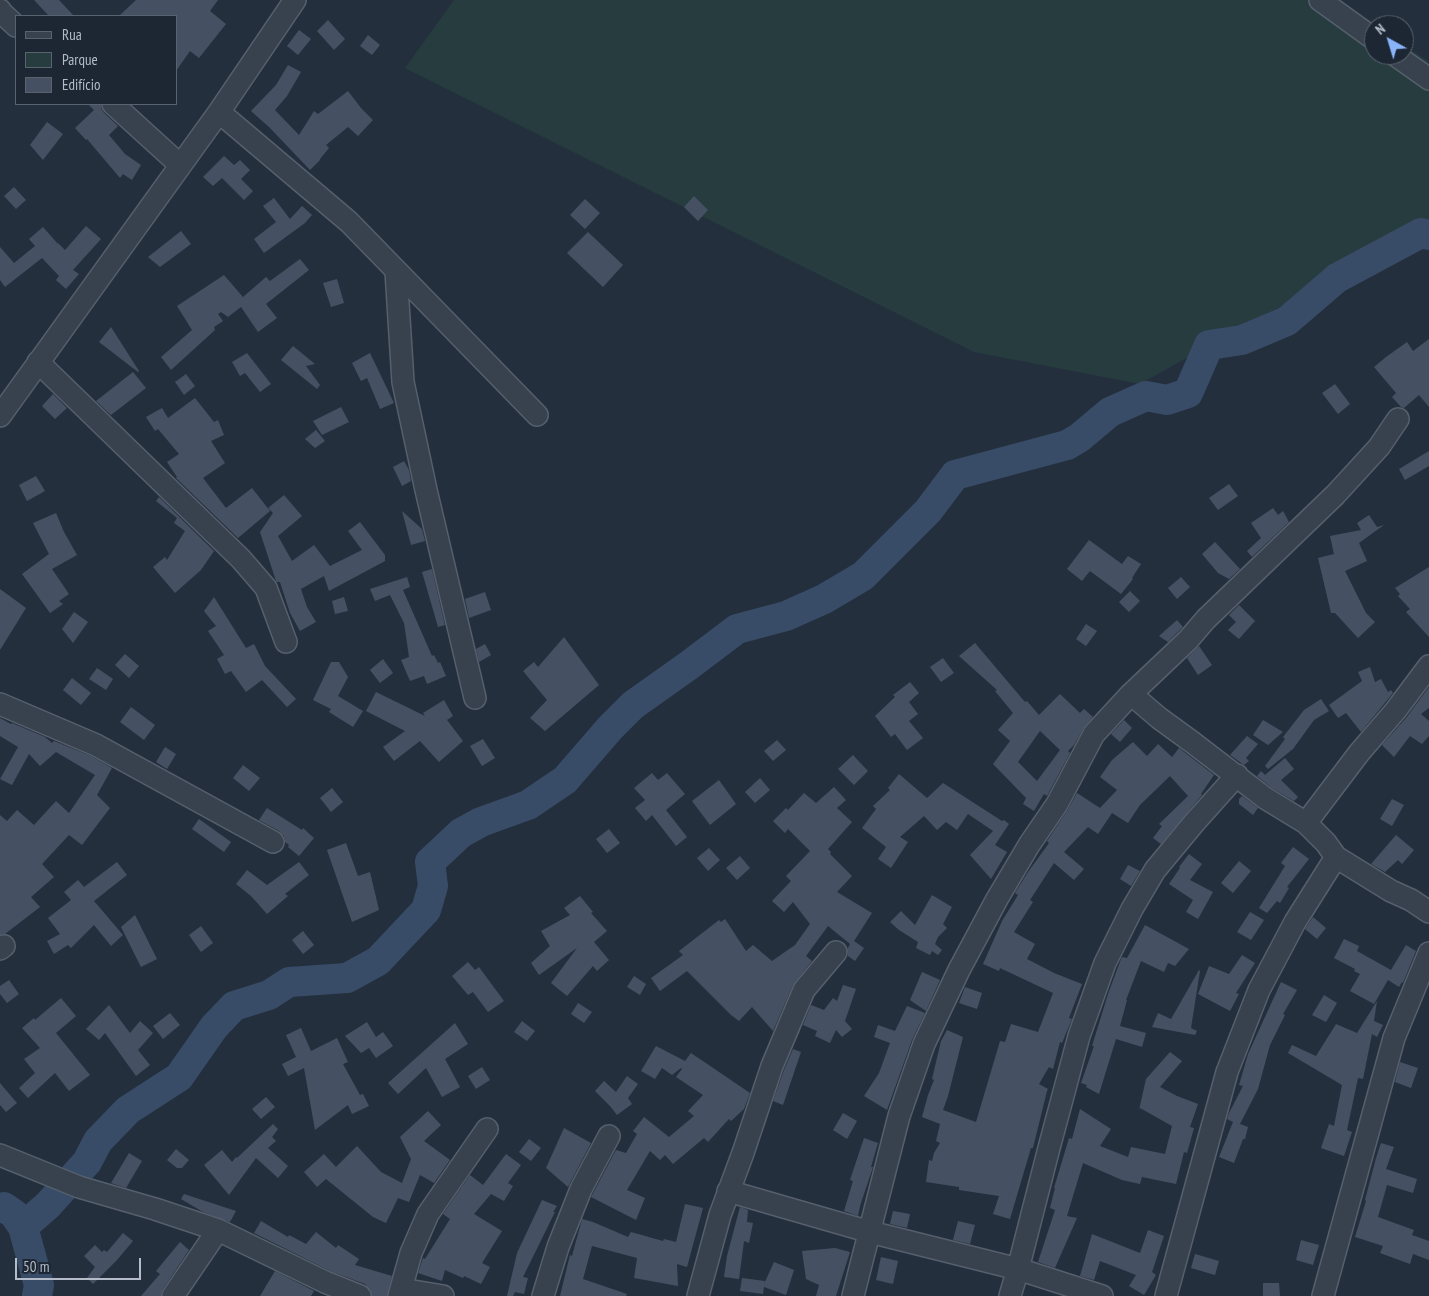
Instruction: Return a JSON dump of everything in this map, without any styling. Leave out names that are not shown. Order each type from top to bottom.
[{"type":"street","points":[[0,416],[219,112],[295,0]]},
{"type":"street","points":[[1332,3],[1364,30]]},
{"type":"street","points":[[0,10],[15,25]]},
{"type":"street","points":[[1410,65],[1429,79]]},
{"type":"street","points":[[114,105],[180,165]]},
{"type":"street","points":[[219,112],[348,222],[537,415]]},
{"type":"street","points":[[396,271],[403,382],[428,500],[475,698]]},
{"type":"street","points":[[38,362],[241,558],[266,588],[286,642]]},
{"type":"street","points":[[853,1296],[899,1116],[924,1044],[955,978],[997,899],[1029,845],[1057,804],[1094,734],[1131,694],[1188,640],[1206,619],[1334,495],[1379,446],[1398,419]]},
{"type":"street","points":[[1306,824],[1359,753],[1396,710],[1429,666]]},
{"type":"street","points":[[1131,694],[1158,718],[1264,798],[1306,824],[1326,843],[1336,857],[1391,891],[1412,900],[1429,912]]},
{"type":"street","points":[[0,704],[96,745],[273,842]]},
{"type":"street","points":[[1010,1296],[1079,1036],[1105,963],[1155,870],[1236,775]]},
{"type":"street","points":[[1166,1296],[1227,1072],[1259,990],[1295,922],[1336,857]]},
{"type":"street","points":[[698,1296],[728,1191],[743,1154],[772,1066],[804,990],[836,952]]},
{"type":"street","points":[[1323,1296],[1394,1038],[1429,953]]},
{"type":"street","points":[[443,1296],[400,1292],[411,1253],[428,1214],[487,1129]]},
{"type":"street","points":[[543,1296],[558,1247],[581,1190],[609,1136]]},
{"type":"street","points":[[0,1155],[79,1187],[218,1230],[325,1282],[360,1296]]},
{"type":"street","points":[[728,1191],[870,1232],[1018,1269],[1102,1296]]},
{"type":"street","points":[[173,1296],[218,1230]]},
{"type":"green space","points":[[454,0],[1341,0],[1364,16],[1364,65],[1414,65],[1414,52],[1429,62],[1429,241],[1409,244],[1262,316],[1140,384],[974,352],[405,68]]},
{"type":"building","points":[[34,0],[59,0],[73,15],[48,15]]},
{"type":"building","points":[[136,0],[218,0],[210,11],[226,24],[199,58],[190,51],[178,68],[178,15],[120,15]]},
{"type":"building","points":[[328,20],[345,39],[334,50],[317,31]]},
{"type":"building","points":[[299,30],[311,39],[298,55],[287,46]]},
{"type":"building","points":[[368,35],[380,45],[372,55],[360,46]]},
{"type":"building","points":[[288,65],[301,72],[287,96],[275,110],[299,135],[314,111],[318,114],[348,91],[373,120],[358,136],[348,127],[326,145],[329,148],[310,170],[251,111],[276,85]]},
{"type":"building","points":[[89,105],[101,105],[104,113],[118,126],[109,135],[125,154],[141,165],[132,180],[123,174],[120,178],[87,139],[75,128],[94,110]]},
{"type":"building","points":[[47,122],[63,134],[43,160],[30,145]]},
{"type":"building","points":[[224,156],[234,165],[240,160],[250,170],[241,179],[253,191],[244,200],[222,178],[213,186],[203,177]]},
{"type":"building","points":[[14,187],[26,200],[16,209],[4,196]]},
{"type":"building","points":[[694,196],[708,210],[698,221],[684,207]]},
{"type":"building","points":[[274,198],[290,219],[302,206],[312,215],[305,223],[264,253],[254,239],[276,222],[263,206]]},
{"type":"building","points":[[585,199],[600,213],[585,229],[570,215]]},
{"type":"building","points":[[86,226],[101,239],[73,270],[79,274],[66,289],[56,280],[59,276],[42,258],[5,287],[0,280],[0,247],[14,263],[35,246],[29,239],[43,227],[65,250]]},
{"type":"building","points":[[181,231],[191,244],[160,267],[148,257]]},
{"type":"building","points":[[588,232],[623,265],[603,287],[567,253]]},
{"type":"building","points":[[300,259],[309,270],[266,304],[277,318],[258,332],[241,307],[228,317],[221,312],[218,314],[223,321],[214,327],[215,330],[171,370],[161,357],[192,330],[177,306],[224,275],[243,297],[266,277],[270,281]]},
{"type":"building","points":[[337,279],[344,303],[331,307],[323,283]]},
{"type":"building","points":[[111,327],[139,371],[138,372],[99,342]]},
{"type":"building","points":[[1429,339],[1429,407],[1419,395],[1404,408],[1401,407],[1392,397],[1396,393],[1374,367],[1407,342],[1413,351]]},
{"type":"building","points":[[293,346],[315,364],[306,366],[320,385],[317,389],[281,360]]},
{"type":"building","points":[[247,353],[271,384],[260,392],[245,373],[240,376],[232,362]]},
{"type":"building","points":[[370,353],[394,403],[380,409],[367,378],[361,381],[352,363]]},
{"type":"building","points":[[133,372],[146,388],[111,415],[96,401]]},
{"type":"building","points":[[186,374],[195,386],[184,395],[175,382]]},
{"type":"building","points":[[1335,384],[1350,404],[1338,414],[1322,393]]},
{"type":"building","points":[[53,394],[67,408],[55,419],[42,406]]},
{"type":"building","points":[[195,398],[214,422],[218,420],[224,435],[211,441],[225,463],[203,478],[226,508],[252,488],[270,511],[238,538],[176,478],[167,462],[179,454],[158,429],[155,431],[146,417],[162,408],[168,418]]},
{"type":"building","points":[[341,407],[349,422],[322,435],[313,421]]},
{"type":"building","points":[[316,430],[325,441],[315,448],[305,439]]},
{"type":"building","points":[[1429,451],[1429,466],[1405,480],[1399,469]]},
{"type":"building","points":[[404,461],[409,470],[411,481],[402,486],[393,467]]},
{"type":"building","points":[[36,476],[45,491],[27,501],[19,485]]},
{"type":"building","points":[[1229,484],[1238,496],[1218,510],[1209,498]]},
{"type":"building","points":[[284,495],[302,516],[278,536],[292,561],[314,545],[330,566],[362,550],[348,531],[360,522],[385,555],[385,561],[329,591],[324,576],[301,589],[307,607],[316,622],[300,631],[290,613],[280,582],[276,581],[260,532],[273,513],[268,508]]},
{"type":"building","points":[[159,497],[214,551],[201,570],[175,593],[153,567],[165,557],[167,560],[185,531],[174,523],[177,518],[156,501]]},
{"type":"building","points":[[1273,508],[1278,515],[1283,511],[1289,522],[1252,557],[1247,551],[1261,538],[1251,523]]},
{"type":"building","points":[[402,511],[422,529],[425,541],[411,545]]},
{"type":"building","points":[[56,513],[77,555],[52,569],[69,594],[59,601],[63,604],[50,613],[22,574],[49,554],[33,523]]},
{"type":"building","points":[[1369,515],[1377,527],[1384,525],[1359,543],[1367,561],[1345,571],[1366,613],[1375,622],[1358,638],[1335,613],[1331,613],[1318,558],[1334,554],[1330,536],[1361,530],[1357,523]]},
{"type":"building","points":[[1089,540],[1122,564],[1128,556],[1141,564],[1133,579],[1121,594],[1090,571],[1082,581],[1067,569]]},
{"type":"building","points":[[1215,542],[1240,569],[1229,579],[1218,573],[1202,554]]},
{"type":"building","points":[[1429,567],[1429,637],[1406,612],[1410,609],[1398,596],[1400,594],[1395,588]]},
{"type":"building","points":[[432,569],[445,625],[438,627],[422,572]]},
{"type":"building","points":[[407,577],[410,587],[403,590],[432,656],[434,655],[438,663],[440,662],[446,676],[427,684],[424,676],[410,681],[401,660],[409,657],[404,623],[390,595],[375,601],[370,589]]},
{"type":"building","points":[[1181,577],[1190,587],[1177,599],[1168,588]]},
{"type":"building","points":[[0,589],[26,608],[0,650]]},
{"type":"building","points":[[1130,591],[1140,601],[1129,612],[1119,602]]},
{"type":"building","points":[[485,592],[491,610],[469,618],[465,599]]},
{"type":"building","points":[[214,597],[246,648],[254,644],[265,666],[296,699],[287,707],[262,680],[246,692],[231,671],[225,674],[217,659],[224,655],[208,631],[216,626],[204,611]]},
{"type":"building","points":[[344,597],[348,611],[335,614],[332,601]]},
{"type":"building","points":[[1239,605],[1255,621],[1239,639],[1228,630],[1236,622],[1229,615]]},
{"type":"building","points":[[74,612],[88,622],[73,643],[62,629]]},
{"type":"building","points":[[1177,620],[1183,627],[1168,642],[1159,636]]},
{"type":"building","points":[[1086,624],[1097,631],[1086,646],[1076,639]]},
{"type":"building","points":[[564,637],[599,685],[545,731],[530,718],[547,700],[523,671],[534,662],[538,667]]},
{"type":"building","points":[[975,643],[1025,702],[1027,701],[1039,715],[1060,694],[1080,713],[1084,709],[1093,717],[1068,751],[1070,753],[1047,796],[1044,794],[1034,811],[1023,804],[1026,798],[993,764],[1010,741],[998,730],[1013,713],[995,691],[997,690],[959,656]],"holes":[[[1040,731],[1060,750],[1037,781],[1018,762]]]},
{"type":"building","points":[[485,644],[491,655],[479,662],[476,649]]},
{"type":"building","points":[[1199,646],[1212,665],[1198,675],[1187,658]]},
{"type":"building","points":[[125,654],[139,666],[129,678],[115,665]]},
{"type":"building","points":[[943,658],[954,673],[941,682],[930,667]]},
{"type":"building","points":[[383,659],[393,673],[380,683],[370,670]]},
{"type":"building","points":[[331,662],[339,662],[348,677],[338,696],[363,711],[353,727],[329,712],[331,709],[313,700]]},
{"type":"building","points":[[1370,667],[1375,682],[1381,679],[1388,692],[1391,690],[1393,693],[1361,732],[1346,713],[1338,718],[1329,705],[1362,681],[1358,672]]},
{"type":"building","points":[[97,668],[113,679],[106,690],[89,679]]},
{"type":"building","points":[[72,678],[91,693],[81,705],[63,690]]},
{"type":"building","points":[[910,682],[919,693],[909,702],[918,714],[909,721],[923,738],[907,750],[895,734],[891,737],[875,716],[895,697],[893,695]]},
{"type":"building","points":[[1429,687],[1429,708],[1421,714],[1429,721],[1429,736],[1422,744],[1410,736],[1394,757],[1382,745],[1406,718]]},
{"type":"building","points":[[376,692],[425,716],[423,713],[444,700],[453,716],[447,720],[463,741],[439,762],[420,741],[394,761],[383,747],[405,731],[366,711]]},
{"type":"building","points":[[1321,699],[1329,711],[1314,720],[1293,749],[1268,769],[1265,766],[1285,739],[1283,737],[1304,710]]},
{"type":"building","points":[[131,707],[155,725],[144,740],[120,722]]},
{"type":"building","points":[[0,718],[45,737],[52,743],[54,741],[91,756],[112,768],[97,795],[110,808],[82,845],[69,835],[42,864],[54,877],[31,897],[40,907],[5,934],[0,935],[0,815],[7,821],[17,810],[34,825],[56,801],[69,813],[95,775],[56,752],[40,766],[29,754],[12,785],[0,779],[18,747],[0,736]]},
{"type":"building","points":[[1124,720],[1132,728],[1120,742],[1111,734]]},
{"type":"building","points":[[1263,720],[1283,732],[1268,745],[1253,735]]},
{"type":"building","points":[[1247,736],[1258,744],[1246,758],[1249,761],[1244,765],[1230,755]]},
{"type":"building","points":[[483,739],[495,758],[482,766],[470,746]]},
{"type":"building","points":[[777,740],[786,750],[773,761],[764,751]]},
{"type":"building","points":[[1133,742],[1147,756],[1158,744],[1172,757],[1179,748],[1214,775],[1202,795],[1161,844],[1153,838],[1162,826],[1159,824],[1188,796],[1170,776],[1140,805],[1128,823],[1112,813],[1098,834],[1088,827],[1064,852],[1084,869],[1074,880],[1054,863],[1030,900],[1033,902],[1014,932],[1035,944],[1027,959],[1054,973],[1082,984],[1069,1018],[1072,1019],[1062,1043],[1060,1042],[1053,1069],[1049,1067],[1039,1084],[1048,1089],[1033,1148],[1031,1148],[1010,1219],[993,1214],[999,1196],[959,1190],[959,1187],[926,1182],[929,1160],[932,1161],[940,1143],[936,1141],[940,1124],[922,1117],[934,1080],[932,1079],[941,1041],[947,1030],[963,1037],[943,1110],[976,1122],[1000,1041],[1005,1042],[1011,1024],[1038,1032],[1053,993],[1000,968],[999,971],[983,964],[1002,921],[1018,895],[1015,893],[1049,843],[1047,841],[1077,793],[1100,808],[1117,790],[1100,777],[1112,760]]},
{"type":"building","points":[[165,747],[176,754],[167,769],[156,762]]},
{"type":"building","points":[[853,755],[868,771],[854,785],[838,769]]},
{"type":"building","points":[[1285,758],[1294,769],[1281,780],[1298,797],[1294,801],[1272,788],[1257,776],[1261,771],[1265,775]]},
{"type":"building","points":[[243,765],[260,778],[249,791],[233,778]]},
{"type":"building","points":[[652,773],[658,780],[667,773],[685,794],[666,810],[687,837],[676,846],[652,815],[646,821],[635,808],[645,800],[634,788]]},
{"type":"building","points":[[899,774],[927,798],[943,783],[1009,824],[995,845],[1007,852],[991,879],[970,855],[993,831],[968,814],[957,830],[946,822],[937,830],[924,816],[900,837],[908,842],[891,868],[878,859],[886,847],[862,828],[876,809],[873,806],[890,790],[888,788]]},
{"type":"building","points":[[760,778],[770,790],[755,803],[745,792]]},
{"type":"building","points":[[719,780],[736,804],[710,825],[692,801]]},
{"type":"building","points":[[834,787],[846,800],[837,808],[852,822],[828,849],[831,852],[830,854],[852,876],[837,892],[872,913],[854,941],[864,948],[855,961],[848,956],[850,944],[828,926],[806,956],[812,961],[793,985],[773,1031],[752,1007],[739,1021],[687,971],[660,991],[651,978],[683,955],[679,951],[719,920],[721,922],[725,919],[746,951],[753,945],[772,961],[795,945],[810,924],[793,902],[784,912],[772,901],[791,881],[786,876],[810,851],[788,829],[785,833],[773,821],[786,808],[788,810],[804,793],[816,803]]},
{"type":"building","points":[[332,788],[343,802],[331,812],[320,798]]},
{"type":"building","points":[[1242,796],[1258,808],[1253,815],[1239,804],[1239,799]]},
{"type":"building","points":[[1392,799],[1404,805],[1392,826],[1380,819]]},
{"type":"building","points":[[267,808],[302,830],[303,828],[314,838],[299,856],[288,847],[289,845],[285,842],[284,836],[279,831],[259,820]]},
{"type":"building","points":[[199,819],[231,842],[224,852],[192,829]]},
{"type":"building","points":[[609,829],[620,843],[607,853],[596,839]]},
{"type":"building","points":[[1396,835],[1414,850],[1402,864],[1398,860],[1385,872],[1371,864]]},
{"type":"building","points":[[346,843],[358,876],[370,872],[379,910],[352,922],[327,850]]},
{"type":"building","points":[[1293,847],[1309,859],[1287,887],[1289,888],[1280,903],[1277,901],[1267,913],[1259,908],[1285,866],[1281,863]]},
{"type":"building","points":[[709,848],[720,860],[708,871],[697,858]]},
{"type":"building","points":[[1189,854],[1202,864],[1190,880],[1213,892],[1198,919],[1186,912],[1193,900],[1169,884]]},
{"type":"building","points":[[740,856],[750,868],[737,880],[726,868]]},
{"type":"building","points":[[1239,861],[1251,871],[1233,893],[1221,883]]},
{"type":"building","points":[[117,862],[127,875],[94,901],[123,935],[111,946],[94,925],[71,948],[68,945],[54,954],[47,941],[60,934],[48,918],[71,900],[64,892],[78,880],[84,887]]},
{"type":"building","points":[[299,862],[309,875],[285,894],[288,896],[267,914],[251,896],[236,884],[247,870],[267,885]]},
{"type":"building","points":[[1128,865],[1140,871],[1131,886],[1120,879]]},
{"type":"building","points":[[932,895],[952,907],[943,924],[947,928],[938,937],[935,944],[942,950],[938,955],[932,951],[930,955],[916,948],[918,942],[890,922],[901,911],[915,925]]},
{"type":"building","points":[[580,896],[593,912],[591,913],[607,931],[594,942],[609,960],[597,971],[593,966],[567,996],[551,983],[577,948],[539,975],[531,963],[550,946],[541,931],[570,915],[564,908]]},
{"type":"building","points":[[1250,912],[1264,920],[1251,940],[1237,932]]},
{"type":"building","points":[[135,915],[157,959],[141,967],[121,927]]},
{"type":"building","points":[[1313,917],[1326,928],[1317,939],[1305,929]]},
{"type":"building","points":[[1145,925],[1189,949],[1175,966],[1168,963],[1164,972],[1141,961],[1126,1000],[1120,1026],[1146,1033],[1142,1047],[1116,1039],[1099,1094],[1081,1083],[1094,1046],[1092,1046],[1108,994],[1121,959],[1122,957],[1127,958]]},
{"type":"building","points":[[201,926],[213,943],[201,952],[189,935]]},
{"type":"building","points":[[303,931],[314,945],[303,954],[292,940]]},
{"type":"building","points":[[1344,939],[1359,946],[1357,951],[1391,970],[1406,945],[1416,951],[1403,983],[1399,987],[1388,980],[1374,1004],[1350,991],[1360,974],[1354,971],[1355,969],[1334,958]]},
{"type":"building","points":[[1242,955],[1255,963],[1236,993],[1239,994],[1230,1011],[1198,994],[1209,966],[1229,974]]},
{"type":"building","points":[[468,962],[475,970],[479,967],[504,1001],[488,1012],[473,992],[468,995],[452,976]]},
{"type":"building","points":[[1199,970],[1191,1028],[1197,1031],[1195,1035],[1152,1027],[1158,1013],[1171,1019]]},
{"type":"building","points":[[922,972],[940,980],[926,1011],[910,1000]]},
{"type":"building","points":[[634,976],[646,984],[640,995],[627,987]]},
{"type":"building","points":[[9,980],[19,994],[7,1003],[0,994],[0,986]]},
{"type":"building","points":[[1281,982],[1297,990],[1283,1014],[1285,1015],[1270,1045],[1258,1089],[1240,1124],[1248,1127],[1245,1139],[1243,1139],[1234,1163],[1219,1157],[1233,1122],[1227,1119],[1243,1086],[1239,1085],[1248,1054]]},
{"type":"building","points":[[843,985],[856,989],[845,1021],[852,1029],[842,1037],[836,1030],[830,1043],[815,1036],[817,1031],[803,1025],[811,1005],[824,1010],[833,998],[837,1001]]},
{"type":"building","points":[[965,987],[982,993],[977,1009],[959,1003]]},
{"type":"building","points":[[1324,995],[1337,1003],[1326,1022],[1312,1015]]},
{"type":"building","points":[[61,998],[76,1016],[56,1033],[90,1075],[69,1091],[55,1073],[28,1098],[19,1088],[35,1073],[24,1059],[40,1048],[22,1028],[34,1018],[35,1020]]},
{"type":"building","points":[[1377,1001],[1374,1021],[1383,1025],[1377,1037],[1372,1034],[1363,1079],[1358,1078],[1347,1130],[1352,1132],[1344,1156],[1321,1148],[1329,1124],[1334,1126],[1342,1085],[1288,1053],[1292,1045],[1316,1056],[1336,1024],[1357,1033]]},
{"type":"building","points":[[578,1003],[592,1012],[584,1023],[571,1014]]},
{"type":"building","points":[[109,1005],[130,1033],[140,1021],[153,1033],[138,1050],[150,1065],[136,1076],[105,1033],[99,1040],[86,1029]]},
{"type":"building","points":[[907,1006],[925,1013],[912,1040],[887,1110],[864,1096],[879,1073],[890,1043],[874,1037],[878,1025],[895,1031]]},
{"type":"building","points":[[170,1013],[180,1025],[163,1039],[153,1026]]},
{"type":"building","points":[[522,1021],[535,1031],[527,1041],[514,1032]]},
{"type":"building","points":[[367,1022],[376,1037],[383,1032],[393,1046],[376,1058],[369,1048],[361,1053],[345,1036]]},
{"type":"building","points":[[455,1023],[468,1044],[445,1059],[460,1087],[442,1097],[426,1068],[398,1094],[388,1083]]},
{"type":"building","points":[[301,1028],[311,1051],[337,1038],[348,1062],[343,1064],[360,1095],[363,1094],[369,1106],[352,1114],[348,1105],[315,1130],[304,1068],[288,1076],[282,1064],[296,1057],[286,1035]]},
{"type":"building","points":[[656,1046],[685,1061],[691,1053],[750,1093],[744,1109],[731,1121],[729,1119],[708,1142],[704,1138],[673,1164],[665,1155],[660,1160],[650,1151],[627,1190],[645,1198],[636,1220],[591,1197],[616,1150],[626,1153],[637,1134],[633,1131],[644,1117],[669,1137],[694,1116],[688,1111],[703,1095],[676,1077],[681,1068],[672,1075],[662,1068],[655,1079],[641,1071]]},
{"type":"building","points":[[793,1049],[801,1052],[783,1105],[773,1101]]},
{"type":"building","points":[[1170,1052],[1182,1061],[1160,1087],[1198,1104],[1190,1127],[1194,1128],[1187,1153],[1184,1152],[1176,1184],[1142,1177],[1140,1184],[1122,1180],[1083,1163],[1067,1216],[1077,1218],[1055,1268],[1038,1262],[1055,1210],[1050,1208],[1054,1188],[1069,1138],[1072,1139],[1080,1109],[1111,1129],[1100,1146],[1128,1157],[1131,1147],[1165,1154],[1172,1126],[1140,1108],[1139,1110],[1146,1079]]},
{"type":"building","points":[[1400,1062],[1418,1068],[1411,1088],[1395,1082]]},
{"type":"building","points":[[482,1067],[490,1080],[476,1089],[468,1076]]},
{"type":"building","points":[[627,1076],[638,1084],[628,1098],[632,1104],[617,1115],[595,1091],[604,1081],[616,1092]]},
{"type":"building","points":[[0,1083],[17,1103],[6,1112],[0,1105]]},
{"type":"building","points":[[266,1097],[275,1107],[261,1119],[252,1109]]},
{"type":"building","points":[[428,1111],[441,1125],[424,1141],[450,1160],[434,1183],[420,1175],[409,1202],[398,1198],[386,1223],[373,1217],[326,1179],[317,1187],[304,1172],[324,1154],[336,1167],[357,1146],[381,1172],[402,1183],[411,1159],[400,1137]]},
{"type":"building","points":[[843,1113],[857,1121],[847,1139],[833,1130]]},
{"type":"building","points":[[273,1124],[278,1129],[272,1137],[276,1141],[268,1148],[288,1166],[278,1178],[256,1158],[229,1195],[204,1165],[222,1150],[232,1162]]},
{"type":"building","points":[[564,1128],[591,1143],[568,1187],[546,1168]]},
{"type":"building","points":[[864,1138],[878,1143],[871,1167],[873,1167],[858,1216],[844,1211],[853,1181],[850,1180]]},
{"type":"building","points":[[529,1139],[541,1148],[531,1161],[519,1152]]},
{"type":"building","points":[[1381,1143],[1394,1147],[1386,1169],[1417,1179],[1413,1193],[1387,1185],[1378,1217],[1414,1230],[1412,1235],[1429,1241],[1429,1260],[1413,1254],[1410,1264],[1380,1253],[1383,1246],[1355,1237]]},
{"type":"building","points":[[176,1149],[189,1160],[182,1168],[177,1168],[167,1160]]},
{"type":"building","points":[[129,1153],[142,1161],[126,1188],[111,1183]]},
{"type":"building","points":[[506,1154],[521,1165],[508,1183],[513,1186],[504,1201],[491,1194],[474,1214],[502,1231],[482,1263],[490,1267],[481,1284],[445,1270],[442,1281],[418,1273],[423,1258],[425,1259],[450,1219],[443,1214],[470,1175],[483,1185]]},
{"type":"building","points":[[184,1194],[236,1211],[230,1222],[203,1212],[181,1199]]},
{"type":"building","points":[[542,1200],[557,1206],[553,1212],[555,1212],[523,1277],[528,1278],[524,1294],[515,1292],[513,1296],[507,1296],[517,1253]]},
{"type":"building","points":[[685,1204],[703,1208],[687,1267],[677,1264],[678,1286],[634,1278],[637,1258],[592,1246],[583,1279],[627,1294],[626,1296],[560,1296],[570,1255],[572,1256],[582,1219],[628,1237],[631,1232],[663,1241],[664,1239],[676,1242]]},
{"type":"building","points":[[740,1207],[748,1210],[747,1222],[753,1223],[749,1243],[744,1241],[739,1279],[724,1277],[727,1256]]},
{"type":"building","points":[[893,1211],[910,1214],[907,1228],[890,1224]]},
{"type":"building","points":[[261,1221],[288,1237],[289,1235],[306,1244],[316,1232],[336,1248],[338,1245],[359,1259],[355,1265],[392,1276],[387,1296],[372,1296],[370,1289],[365,1284],[330,1271],[254,1233]]},
{"type":"building","points":[[958,1221],[975,1225],[970,1244],[953,1240]]},
{"type":"building","points":[[1148,1230],[1164,1236],[1152,1272],[1156,1275],[1144,1295],[1129,1286],[1136,1275],[1100,1261],[1094,1280],[1080,1276],[1092,1234],[1140,1253]]},
{"type":"building","points":[[123,1233],[133,1241],[93,1284],[87,1278],[95,1267],[84,1256],[95,1245],[102,1252],[104,1250],[107,1252]]},
{"type":"building","points":[[1301,1240],[1319,1245],[1313,1265],[1296,1260]]},
{"type":"building","points":[[180,1242],[189,1250],[163,1289],[161,1296],[141,1296],[160,1274],[156,1271]]},
{"type":"building","points":[[835,1248],[850,1252],[836,1296],[816,1296],[819,1285],[806,1279],[802,1251]]},
{"type":"building","points":[[1195,1254],[1219,1261],[1215,1275],[1191,1268]]},
{"type":"building","points":[[881,1257],[898,1261],[893,1284],[876,1280]]},
{"type":"building","points":[[774,1262],[794,1270],[786,1295],[764,1287],[763,1294],[740,1291],[742,1278],[765,1281],[764,1284]]},
{"type":"building","points":[[275,1271],[314,1291],[311,1296],[260,1296]]},
{"type":"building","points":[[1263,1283],[1279,1283],[1280,1296],[1263,1296]]},
{"type":"waterway","points":[[37,1296],[39,1285],[23,1227],[48,1205],[87,1162],[98,1141],[128,1110],[179,1077],[214,1027],[234,1006],[269,995],[289,982],[347,978],[378,961],[426,910],[433,886],[430,862],[461,833],[481,822],[528,805],[565,780],[610,728],[633,705],[737,629],[786,616],[824,599],[863,576],[928,511],[955,475],[1067,445],[1079,438],[1110,412],[1146,396],[1167,400],[1188,393],[1209,345],[1242,340],[1287,321],[1337,278],[1421,233],[1429,235]]},
{"type":"waterway","points":[[0,1208],[4,1207],[14,1214],[23,1227]]}]
